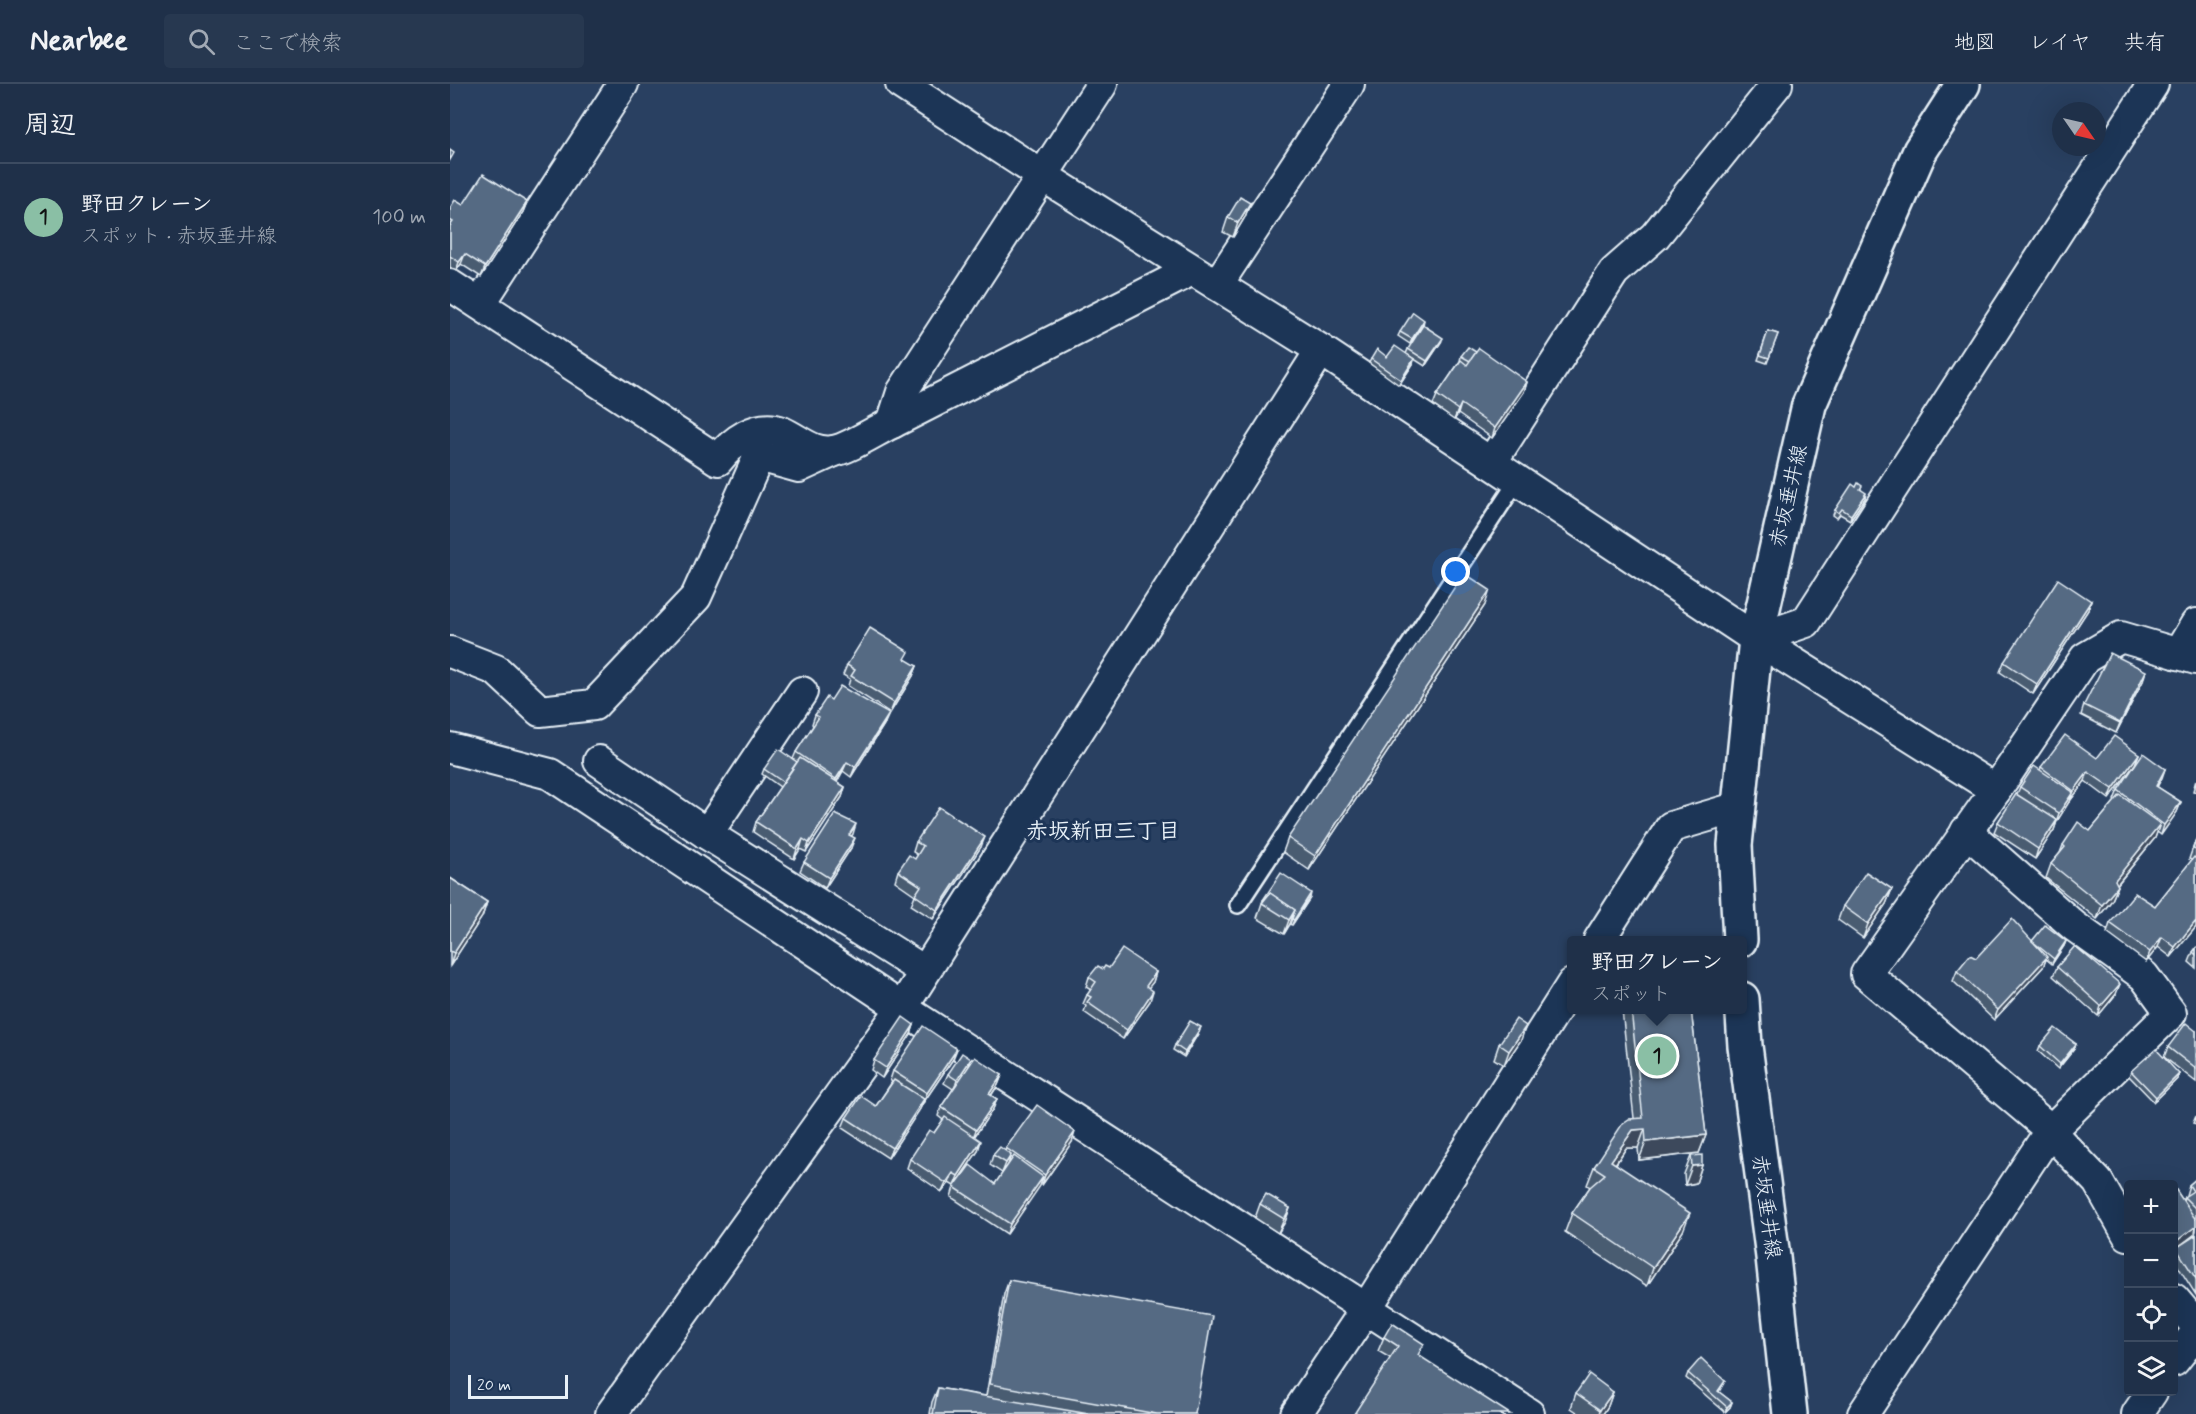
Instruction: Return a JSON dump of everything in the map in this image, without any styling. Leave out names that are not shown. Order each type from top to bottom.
[{"type":"main road","name":"赤坂垂井線","points":[[1740,936],[1735,845],[1756,639],[1809,405],[1920,151],[1963,84]]},
{"type":"main road","name":"赤坂垂井線","points":[[1744,1014],[1745,1046],[1773,1257],[1790,1414]]},
{"type":"street","points":[[480,304],[623,84]]},
{"type":"street","points":[[901,84],[1321,350],[1756,639],[1996,790]]},
{"type":"street","points":[[892,423],[902,392],[1102,84]]},
{"type":"street","points":[[450,652],[496,670],[540,711],[594,705],[696,597],[759,456],[799,467],[1204,278],[1349,84]]},
{"type":"street","points":[[1491,463],[1614,272],[1655,236],[1777,84]]},
{"type":"street","points":[[1756,639],[1806,622],[2152,84]]},
{"type":"street","points":[[450,285],[718,460],[732,442],[760,430],[781,432],[807,448],[834,451]]},
{"type":"street","points":[[611,1414],[902,1008],[1321,350]]},
{"type":"street","points":[[2127,1234],[2098,1182],[2050,1131],[1866,974],[1996,790],[2085,658],[2121,637],[2187,657],[2196,624]]},
{"type":"street","points":[[707,834],[802,692]]},
{"type":"street","points":[[450,748],[550,774],[902,1008],[1529,1414]]},
{"type":"street","points":[[599,761],[707,834],[924,971]]},
{"type":"street","points":[[1602,936],[1671,826],[1739,807]]},
{"type":"street","points":[[1966,831],[2074,926],[2144,976],[2171,1013],[2196,1032]]},
{"type":"street","points":[[1296,1414],[1366,1309],[1567,992]]},
{"type":"street","points":[[1863,1414],[2050,1131],[2171,1013]]},
{"type":"street","points":[[2178,1304],[2196,1325]]},
{"type":"street","points":[[2178,1356],[2196,1333]]},
{"type":"street","points":[[2138,1414],[2149,1396]]},
{"type":"lane","points":[[1238,904],[1517,481]]},
{"type":"building","points":[[483,174],[527,202],[485,267],[465,254],[459,262],[450,256],[450,226],[453,222],[450,220],[450,208],[455,200],[463,205]]},
{"type":"building","points":[[1240,197],[1250,203],[1238,223],[1228,217]]},
{"type":"building","points":[[1413,312],[1424,320],[1412,339],[1400,332]]},
{"type":"building","points":[[1423,325],[1443,338],[1427,361],[1408,349]]},
{"type":"building","points":[[1768,331],[1778,334],[1769,358],[1760,355]]},
{"type":"building","points":[[1395,346],[1414,359],[1401,380],[1371,359],[1377,349],[1387,357]]},
{"type":"building","points":[[1468,347],[1476,352],[1470,361],[1461,356]]},
{"type":"building","points":[[1479,348],[1527,382],[1495,428],[1461,404],[1458,410],[1437,395],[1461,360],[1467,365]]},
{"type":"building","points":[[1858,483],[1862,486],[1860,489],[1866,493],[1851,515],[1842,509],[1839,513],[1835,510],[1852,484],[1856,487]]},
{"type":"building","points":[[1464,573],[1490,590],[1315,856],[1288,838]]},
{"type":"building","points":[[2058,579],[2091,601],[2037,684],[2004,662]]},
{"type":"building","points":[[870,628],[909,652],[905,659],[917,666],[894,703],[851,676],[855,670],[847,665]]},
{"type":"building","points":[[2110,653],[2146,671],[2120,723],[2084,705]]},
{"type":"building","points":[[840,686],[889,714],[855,767],[847,762],[836,779],[796,752],[819,717],[815,715],[827,697],[831,700]]},
{"type":"building","points":[[2065,735],[2097,758],[2114,736],[2139,754],[2113,789],[2088,772],[2074,791],[2041,767]]},
{"type":"building","points":[[778,749],[797,762],[783,782],[764,769]]},
{"type":"building","points":[[2143,753],[2165,769],[2156,786],[2181,802],[2164,825],[2118,790]]},
{"type":"building","points":[[800,758],[845,787],[809,843],[803,839],[797,849],[756,822]]},
{"type":"building","points":[[2034,766],[2073,792],[2059,813],[2020,787]]},
{"type":"building","points":[[2016,794],[2057,820],[2038,849],[1998,822]]},
{"type":"building","points":[[2120,795],[2160,824],[2115,880],[2118,886],[2102,905],[2051,864],[2065,847],[2063,845],[2078,822],[2090,831]]},
{"type":"building","points":[[939,807],[985,837],[937,910],[915,895],[921,886],[898,871],[909,855],[915,859],[923,846],[916,842]]},
{"type":"building","points":[[835,814],[856,824],[849,835],[855,838],[829,878],[804,862]]},
{"type":"building","points":[[2194,857],[2196,859],[2196,921],[2175,947],[2162,937],[2150,952],[2110,923],[2135,893],[2155,906]]},
{"type":"building","points":[[1866,872],[1892,889],[1868,924],[1843,906]]},
{"type":"building","points":[[1281,873],[1311,893],[1294,920],[1292,919],[1295,910],[1270,893],[1263,900]]},
{"type":"building","points":[[450,878],[487,902],[454,953],[450,951]]},
{"type":"building","points":[[1270,893],[1295,910],[1289,920],[1262,903]]},
{"type":"building","points":[[2012,919],[2047,957],[1998,1010],[1957,971],[1970,955],[1976,958]]},
{"type":"building","points":[[2045,925],[2066,941],[2054,959],[2032,941]]},
{"type":"building","points":[[2075,946],[2120,984],[2101,1006],[2057,967]]},
{"type":"building","points":[[1122,949],[1156,972],[1146,986],[1153,991],[1127,1030],[1087,1002],[1091,997],[1087,995],[1096,982],[1089,977],[1098,966],[1103,969],[1105,966],[1109,968]]},
{"type":"building","points":[[1631,1014],[1691,1014],[1706,1135],[1646,1142],[1645,1129],[1633,1130],[1611,1161],[1690,1213],[1653,1268],[1572,1213],[1590,1187],[1605,1174],[1594,1167],[1623,1123],[1629,1119],[1643,1118]]},
{"type":"building","points":[[903,1017],[914,1025],[886,1068],[874,1060]]},
{"type":"building","points":[[1516,1019],[1526,1026],[1509,1051],[1499,1044]]},
{"type":"building","points":[[1190,1021],[1201,1027],[1185,1052],[1175,1045]]},
{"type":"building","points":[[2186,1023],[2196,1031],[2196,1069],[2168,1047]]},
{"type":"building","points":[[923,1026],[957,1049],[927,1093],[893,1071]]},
{"type":"building","points":[[2055,1028],[2076,1044],[2060,1064],[2040,1046]]},
{"type":"building","points":[[2156,1049],[2179,1074],[2156,1097],[2131,1071]]},
{"type":"building","points":[[962,1053],[971,1059],[957,1080],[948,1074]]},
{"type":"building","points":[[975,1057],[1002,1075],[989,1094],[997,1099],[976,1130],[941,1107]]},
{"type":"building","points":[[894,1080],[924,1099],[892,1148],[846,1118],[861,1096],[876,1106]]},
{"type":"building","points":[[1037,1105],[1075,1132],[1045,1175],[1006,1148]]},
{"type":"building","points":[[945,1117],[981,1141],[958,1176],[953,1173],[946,1183],[910,1159],[929,1130],[934,1133]]},
{"type":"building","points":[[1000,1147],[1011,1155],[1006,1163],[993,1155]]},
{"type":"building","points":[[1702,1155],[1702,1165],[1692,1166],[1691,1156]]},
{"type":"building","points":[[1014,1156],[1043,1177],[1010,1224],[954,1187],[970,1165],[995,1184]]},
{"type":"building","points":[[2196,1179],[2196,1209],[2184,1197],[2193,1191],[2189,1185]]},
{"type":"building","points":[[2178,1193],[2196,1220],[2196,1226],[2178,1240]]},
{"type":"building","points":[[1266,1194],[1290,1208],[1284,1219],[1260,1204]]},
{"type":"building","points":[[2196,1235],[2196,1279],[2178,1251],[2178,1247]]},
{"type":"building","points":[[1009,1280],[1212,1316],[1195,1414],[1157,1414],[990,1384]]},
{"type":"building","points":[[1392,1323],[1424,1344],[1418,1355],[1510,1414],[1354,1414],[1398,1346],[1384,1337]]},
{"type":"building","points":[[1701,1358],[1725,1381],[1718,1391],[1732,1402],[1727,1407],[1688,1373]]},
{"type":"building","points":[[1589,1374],[1613,1392],[1600,1410],[1576,1393]]},
{"type":"building","points":[[938,1388],[1089,1414],[933,1414]]},
{"type":"place","name":"野田クレーン","points":[[1657,1056]]},
{"type":"district","name":"赤坂新田三丁目","points":[[1103,832]]}]
